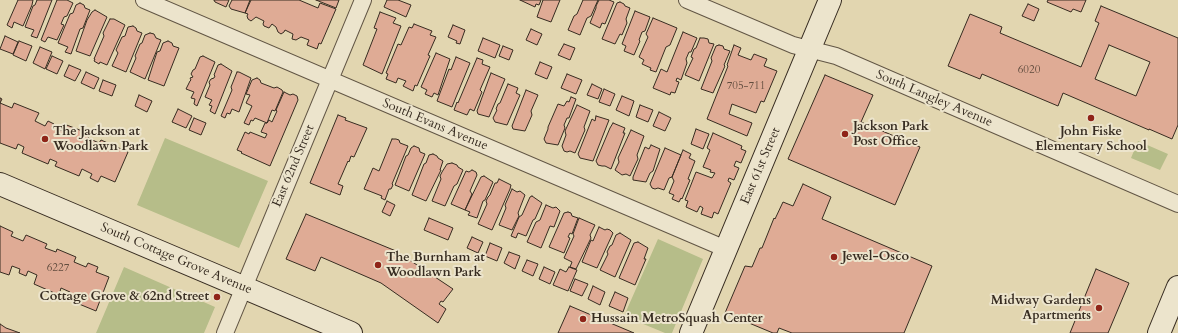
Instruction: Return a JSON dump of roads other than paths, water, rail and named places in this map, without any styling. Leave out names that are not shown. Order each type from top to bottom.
[{"type":"street","name":"South Evans Avenue","points":[[144,0],[726,249]]},
{"type":"street","name":"East 62nd Street","points":[[225,333],[363,0]]},
{"type":"street","name":"South Langley Avenue","points":[[687,0],[792,45],[836,56],[1178,204]]},
{"type":"street","name":"East 61st Street","points":[[691,333],[830,0]]},
{"type":"street","name":"South Cottage Grove Avenue","points":[[0,184],[351,333]]},
{"type":"street","points":[[1159,333],[1178,287]]},
{"type":"place","name":"John Fiske Elementary School","points":[[1091,118]]},
{"type":"place","name":"Jackson Park Post Office","points":[[845,134]]},
{"type":"place","name":"The Jackson at Woodlawn Park","points":[[45,139]]},
{"type":"place","name":"Jewel-Osco","points":[[834,257]]},
{"type":"place","name":"The Burnham at Woodlawn Park","points":[[378,265]]},
{"type":"place","name":"Cottage Grove & 62nd Street","points":[[217,297]]},
{"type":"place","name":"Midway Gardens Apartments","points":[[1099,308]]},
{"type":"place","name":"Hussain MetroSquash Center","points":[[583,319]]}]
